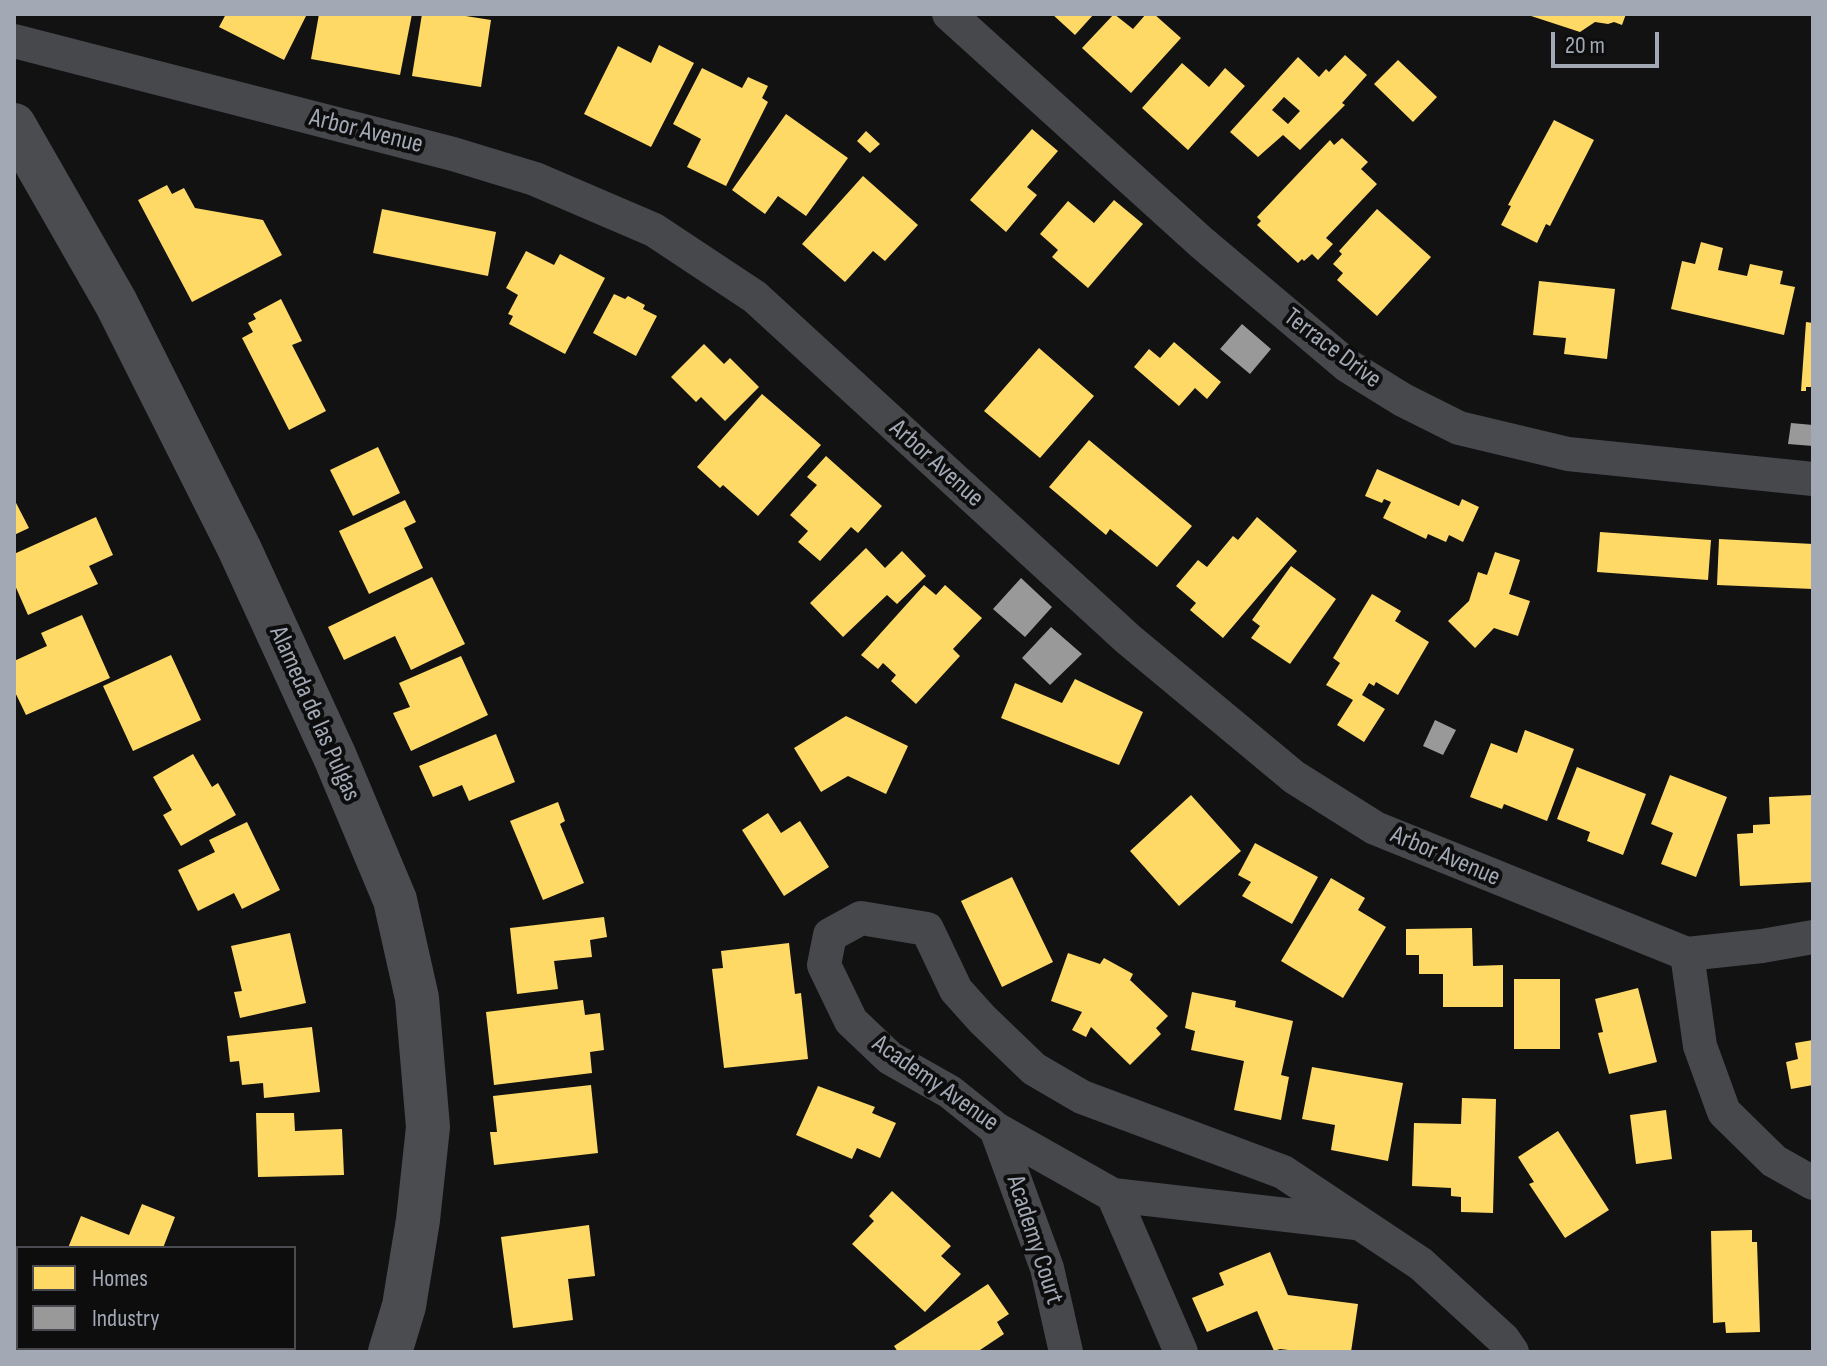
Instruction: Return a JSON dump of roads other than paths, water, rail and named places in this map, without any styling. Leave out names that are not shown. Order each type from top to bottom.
[{"type":"main road","name":"Alameda de las Pulgas","points":[[14,125],[116,303],[239,548],[335,757],[395,900],[417,998],[428,1127],[418,1220],[404,1306],[390,1352]]},
{"type":"street","name":"Terrace Drive","points":[[949,14],[1202,243],[1348,366],[1403,400],[1459,428],[1568,454],[1813,479]]},
{"type":"street","name":"Arbor Avenue","points":[[14,41],[453,154],[535,179],[654,230],[755,297],[1128,639],[1294,777],[1375,828],[1687,954],[1813,937]]},
{"type":"street","name":"Academy Avenue","points":[[1356,1223],[1113,1195],[996,1129],[950,1092],[890,1058],[851,1021],[824,965],[830,935],[861,918],[927,929],[956,990],[1034,1069],[1082,1097],[1283,1172],[1421,1264],[1503,1339],[1512,1352]]},
{"type":"street","points":[[1687,954],[1700,1046],[1724,1112],[1774,1161],[1813,1183]]},
{"type":"street","name":"Academy Court","points":[[996,1129],[1047,1268],[1066,1352]]},
{"type":"street","points":[[1113,1195],[1181,1352]]}]
